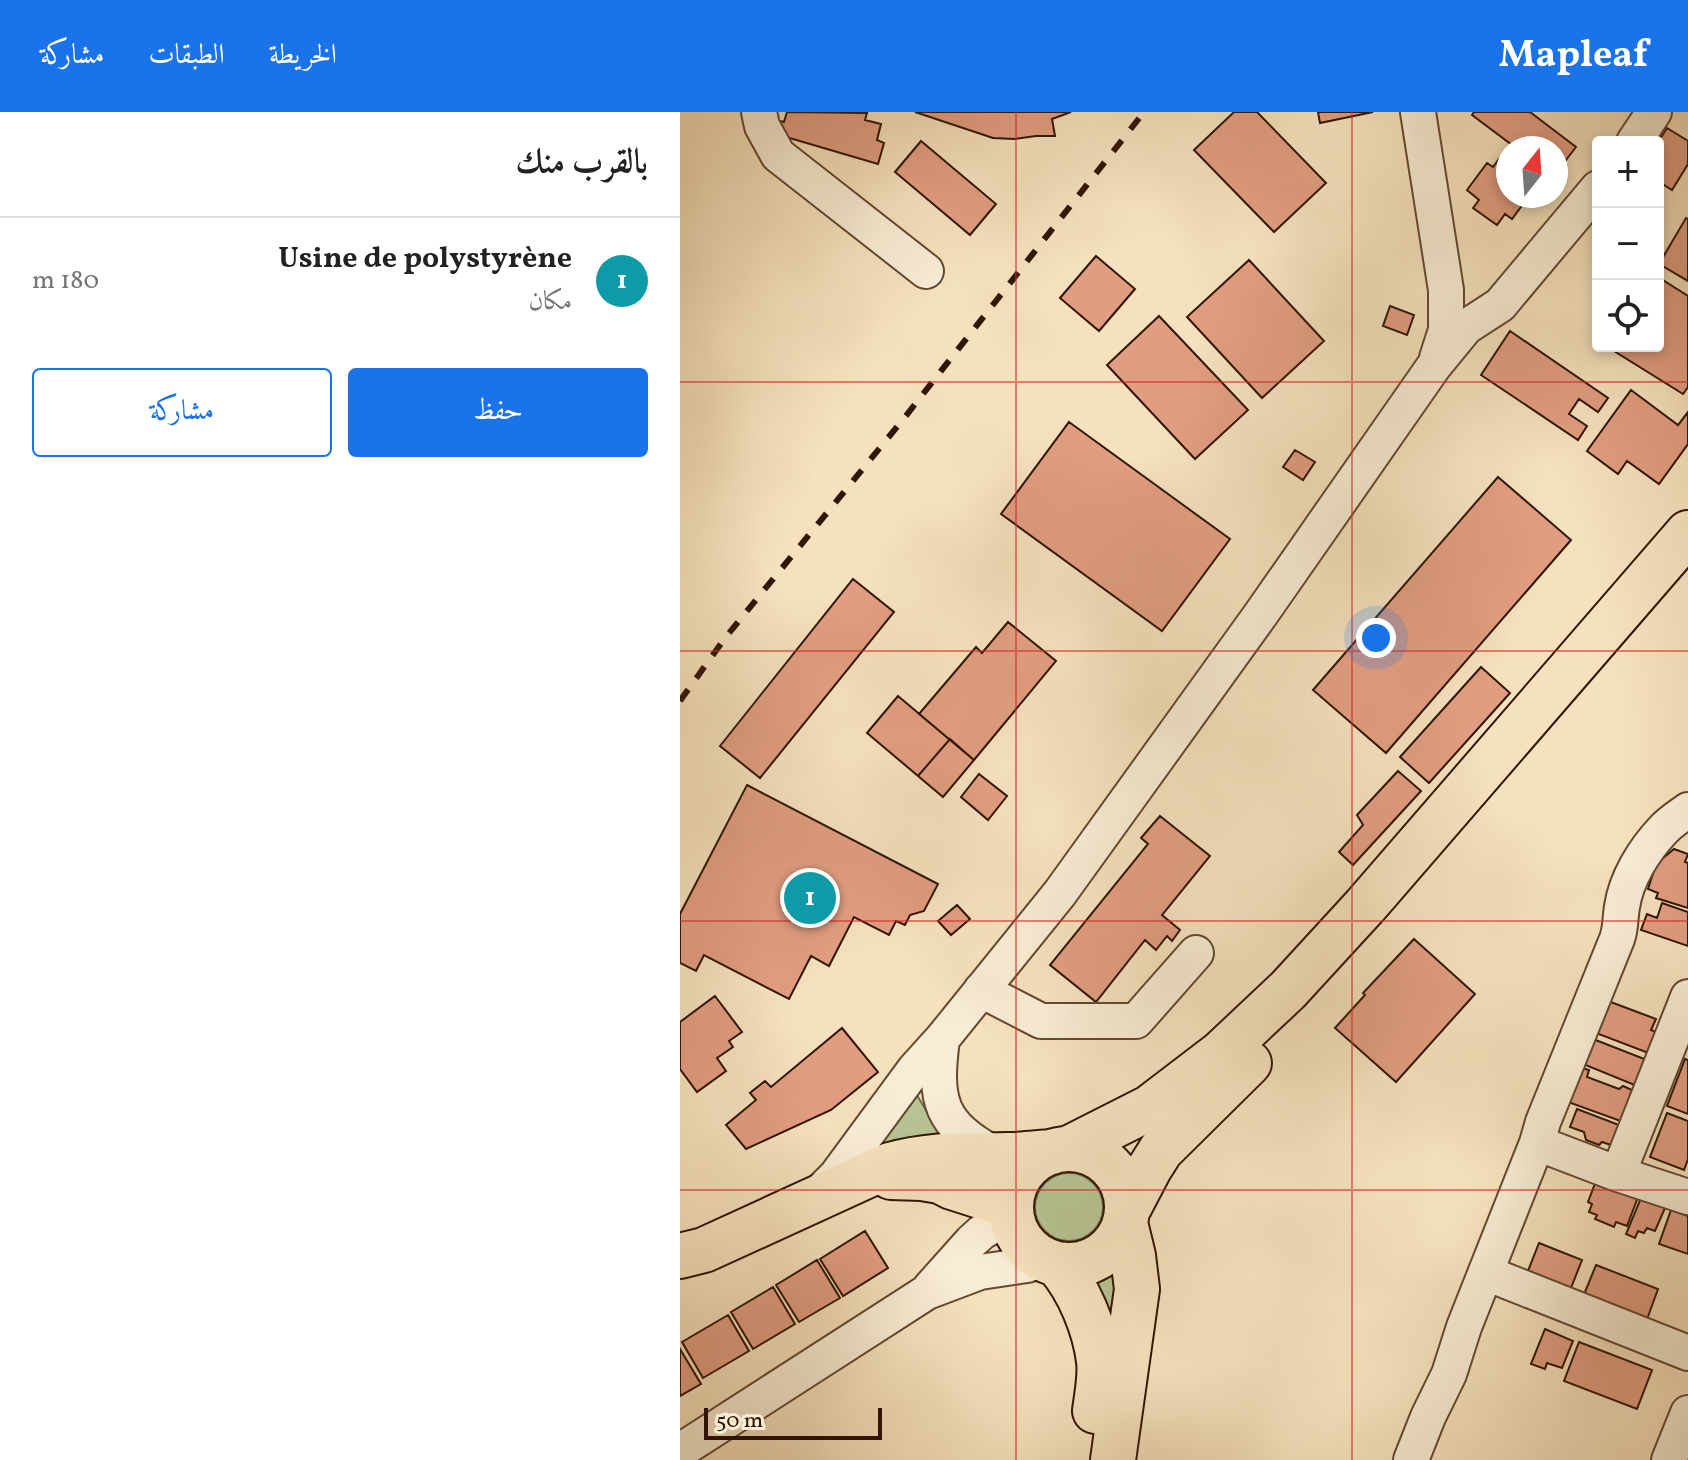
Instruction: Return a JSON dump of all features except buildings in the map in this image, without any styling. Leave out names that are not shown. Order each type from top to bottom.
[{"type":"main road","points":[[1089,1460],[1099,1364],[1095,1342],[1083,1306],[1066,1273],[1032,1251],[1015,1228],[1011,1210],[1014,1188],[1020,1176],[1039,1157],[1149,1108],[1221,1053],[1288,990],[1387,881],[1688,533]]},
{"type":"main road","points":[[1051,1261],[1082,1263],[1104,1253],[1120,1235],[1126,1217],[1161,1150],[1332,982],[1441,862],[1688,576]]},
{"type":"main road","points":[[1113,1460],[1153,1198],[1199,1110]]},
{"type":"main road","points":[[692,1253],[890,1165],[916,1158],[1084,1151],[1099,1157],[1121,1180],[1137,1289]]},
{"type":"main road","points":[[864,1177],[931,1179],[1011,1210]]},
{"type":"street","points":[[759,112],[762,126],[778,155],[926,271]]},
{"type":"street","points":[[1418,112],[1446,290],[1446,330],[1434,366]]},
{"type":"street","points":[[1638,136],[1654,112]]},
{"type":"street","points":[[813,1199],[836,1176],[906,1080],[1060,893],[1261,614],[1434,366],[1466,327],[1500,305],[1592,195]]},
{"type":"street","points":[[1411,1460],[1449,1374],[1543,1122],[1617,939],[1621,908],[1630,879],[1645,852],[1664,828],[1688,810]]},
{"type":"street","points":[[981,990],[1041,1021],[1136,1021],[1196,953]]},
{"type":"street","points":[[1618,1174],[1688,997]]},
{"type":"street","points":[[942,1039],[938,1072],[940,1098],[961,1133],[996,1155]]},
{"type":"street","points":[[1537,1143],[1688,1197]]},
{"type":"street","points":[[927,1292],[972,1241],[1011,1210]]},
{"type":"street","points":[[690,1452],[927,1292],[980,1272],[1051,1261]]},
{"type":"street","points":[[1486,1273],[1688,1353]]},
{"type":"street","points":[[1669,1460],[1687,1419]]},
{"type":"green space","points":[[915,1092],[941,1135],[874,1149]]},
{"type":"green space","points":[[1069,1173],[1093,1183],[1103,1207],[1093,1231],[1069,1241],[1045,1231],[1035,1207],[1045,1183]]},
{"type":"green space","points":[[1120,1261],[1113,1342],[1090,1276]]},
{"type":"railway","points":[[680,701],[725,638],[905,417],[1144,112]]},
{"type":"place","name":"Usine de polystyrène","points":[[810,898]]}]
